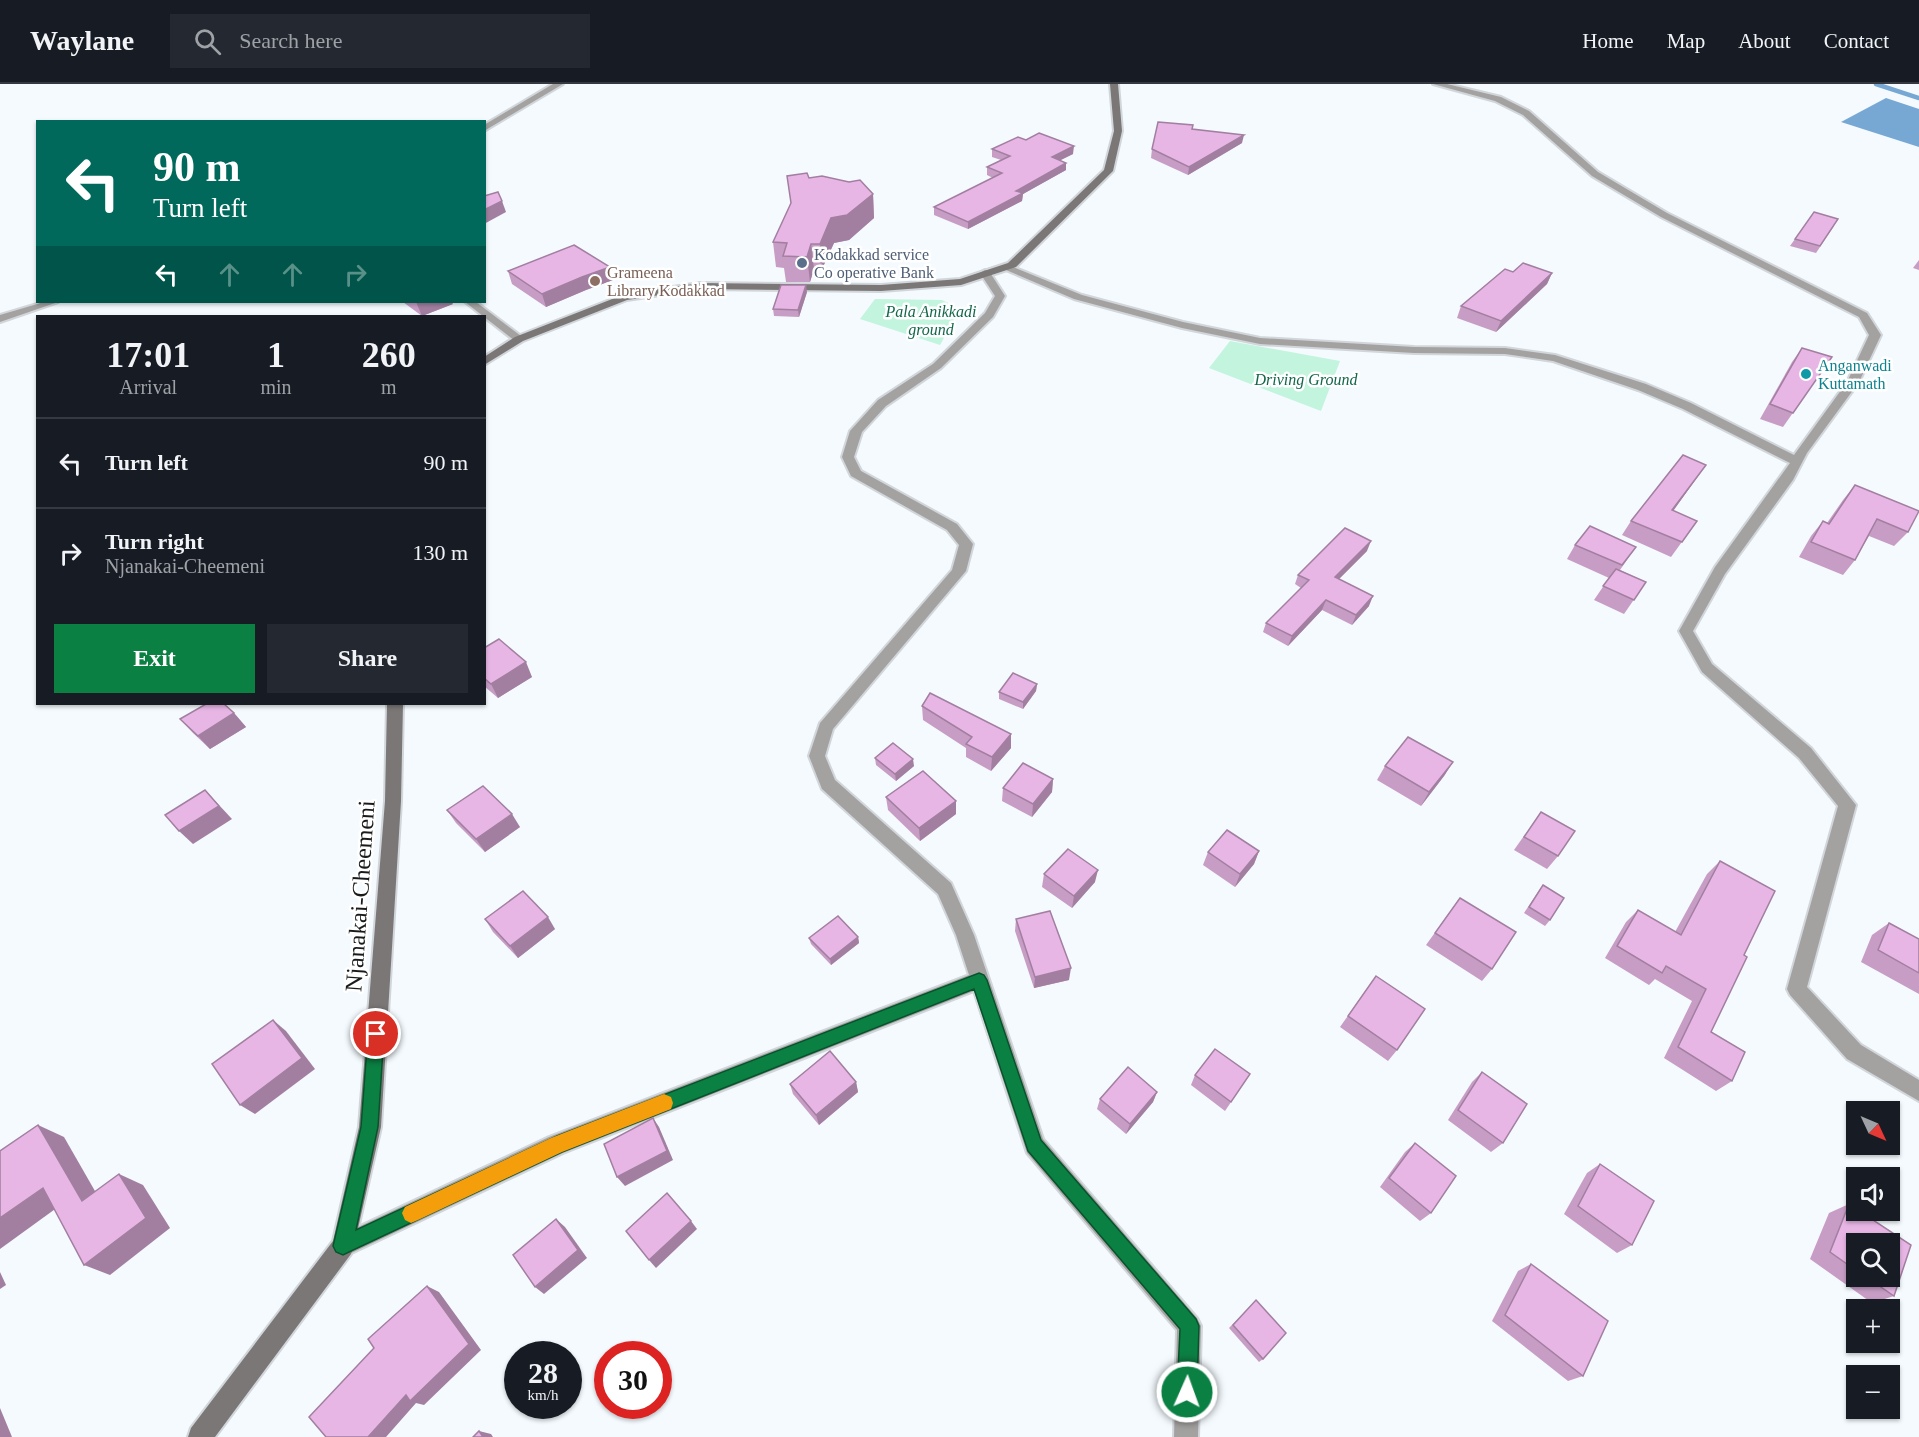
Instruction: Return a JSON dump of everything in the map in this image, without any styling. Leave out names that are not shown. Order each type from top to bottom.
[{"type":"main road","points":[[486,361],[519,339],[625,297],[700,286],[881,288],[961,282],[1012,265],[1108,171],[1118,131],[1114,84]]},
{"type":"main road","name":"Njanakai-Cheemeni","points":[[200,1437],[343,1246],[370,1127],[393,801],[395,705]]},
{"type":"street","points":[[486,128],[559,84]]},
{"type":"street","points":[[1437,84],[1498,99],[1526,113],[1595,174],[1664,215],[1863,315],[1875,335],[1853,382],[1722,564],[1700,600],[1686,631],[1707,668],[1805,753],[1847,805],[1797,989],[1854,1052],[1919,1091]]},
{"type":"street","points":[[1004,267],[1078,297],[1182,325],[1260,341],[1414,350],[1505,351],[1556,358],[1669,398],[1797,462]]},
{"type":"street","points":[[985,273],[1000,296],[989,315],[937,366],[882,403],[856,431],[848,457],[856,473],[952,527],[966,544],[959,571],[826,727],[817,756],[828,784],[945,889],[964,935],[1035,1145],[1190,1326],[1186,1437]]},
{"type":"street","points":[[0,319],[50,303]]},
{"type":"street","points":[[471,303],[519,339]]},
{"type":"street","points":[[343,1246],[557,1145],[979,980]]},
{"type":"green space","name":"Pala Anikkadi ground","points":[[875,299],[942,300],[960,309],[940,345],[860,319]]},
{"type":"green space","name":"Driving Ground","points":[[1230,341],[1340,361],[1321,411],[1209,368]]},
{"type":"water","points":[[1886,98],[1919,109],[1919,147],[1841,122]]},
{"type":"building","points":[[1158,122],[1193,125],[1192,129],[1244,135],[1189,167],[1152,149]]},
{"type":"building","points":[[1039,133],[1074,146],[1052,157],[1066,163],[1016,191],[1023,193],[968,222],[934,207],[1002,173],[987,167],[1010,156],[992,149],[1018,137],[1026,140]]},
{"type":"building","points":[[807,173],[809,178],[822,176],[849,182],[860,180],[873,194],[847,215],[831,218],[820,244],[811,244],[807,257],[783,256],[787,243],[773,242],[791,203],[787,176]]},
{"type":"building","points":[[498,192],[502,201],[486,209],[486,195]]},
{"type":"building","points":[[1814,212],[1838,219],[1820,246],[1795,239]]},
{"type":"building","points":[[574,245],[610,267],[542,294],[508,271]]},
{"type":"building","points":[[1523,263],[1552,273],[1501,321],[1461,306],[1505,269],[1513,272]]},
{"type":"building","points":[[781,285],[806,285],[798,310],[773,309]]},
{"type":"building","points":[[1802,348],[1832,357],[1793,413],[1770,404]]},
{"type":"building","points":[[1683,455],[1706,465],[1672,510],[1697,521],[1682,542],[1631,521]]},
{"type":"building","points":[[1855,485],[1919,511],[1908,532],[1877,519],[1855,560],[1811,542],[1823,521],[1829,524]]},
{"type":"building","points":[[1590,526],[1636,547],[1622,565],[1575,545]]},
{"type":"building","points":[[1345,528],[1371,541],[1335,577],[1373,596],[1356,615],[1326,600],[1292,636],[1266,623],[1309,580],[1298,575]]},
{"type":"building","points":[[1616,569],[1646,582],[1634,600],[1603,586]]},
{"type":"building","points":[[499,639],[526,662],[491,684],[486,680],[486,647]]},
{"type":"building","points":[[1013,673],[1037,684],[1023,702],[999,692]]},
{"type":"building","points":[[930,693],[1011,734],[992,757],[966,744],[972,737],[922,706]]},
{"type":"building","points":[[204,705],[225,705],[234,713],[198,736],[180,719]]},
{"type":"building","points":[[1408,737],[1453,762],[1429,792],[1385,766]]},
{"type":"building","points":[[893,743],[913,759],[895,774],[875,758]]},
{"type":"building","points":[[1023,763],[1053,779],[1033,804],[1003,788]]},
{"type":"building","points":[[923,771],[956,801],[919,828],[886,797]]},
{"type":"building","points":[[483,786],[512,814],[476,839],[447,810]]},
{"type":"building","points":[[205,790],[219,806],[179,831],[165,815]]},
{"type":"building","points":[[1541,812],[1575,831],[1558,856],[1524,837]]},
{"type":"building","points":[[1227,830],[1259,851],[1240,874],[1208,852]]},
{"type":"building","points":[[1068,849],[1098,870],[1074,896],[1044,874]]},
{"type":"building","points":[[1720,861],[1775,891],[1711,1032],[1745,1052],[1732,1081],[1678,1047],[1706,989],[1666,966],[1662,973],[1617,946],[1638,910],[1681,935]]},
{"type":"building","points":[[1543,885],[1564,898],[1550,920],[1529,907]]},
{"type":"building","points":[[523,891],[548,917],[510,946],[485,919]]},
{"type":"building","points":[[1460,898],[1516,932],[1492,969],[1435,933]]},
{"type":"building","points":[[1050,911],[1071,968],[1035,977],[1016,919]]},
{"type":"building","points":[[838,916],[858,937],[830,959],[809,938]]},
{"type":"building","points":[[1889,923],[1919,939],[1919,973],[1878,950]]},
{"type":"building","points":[[1376,976],[1425,1009],[1397,1050],[1348,1016]]},
{"type":"building","points":[[273,1020],[302,1058],[240,1105],[212,1064]]},
{"type":"building","points":[[1215,1049],[1250,1074],[1231,1102],[1195,1075]]},
{"type":"building","points":[[830,1051],[856,1082],[816,1115],[790,1084]]},
{"type":"building","points":[[1128,1067],[1157,1092],[1130,1124],[1100,1099]]},
{"type":"building","points":[[1482,1072],[1527,1104],[1503,1143],[1458,1110]]},
{"type":"building","points":[[653,1118],[667,1151],[617,1177],[604,1144]]},
{"type":"building","points":[[38,1125],[82,1201],[119,1174],[146,1218],[84,1265],[43,1188],[0,1218],[0,1151]]},
{"type":"building","points":[[1415,1143],[1456,1176],[1431,1213],[1389,1178]]},
{"type":"building","points":[[1600,1164],[1654,1201],[1632,1245],[1578,1206]]},
{"type":"building","points":[[667,1193],[691,1221],[649,1260],[626,1231]]},
{"type":"building","points":[[1846,1212],[1846,1221],[1875,1221],[1893,1233],[1846,1233],[1846,1263],[1830,1252]]},
{"type":"building","points":[[556,1219],[578,1250],[535,1287],[513,1255]]},
{"type":"building","points":[[1900,1238],[1911,1245],[1900,1278]]},
{"type":"building","points":[[1531,1264],[1608,1321],[1583,1376],[1505,1315]]},
{"type":"building","points":[[427,1286],[469,1344],[410,1401],[406,1395],[368,1437],[326,1437],[309,1417],[374,1348],[368,1339]]},
{"type":"building","points":[[1881,1287],[1897,1287],[1894,1296]]},
{"type":"building","points":[[1256,1300],[1286,1333],[1263,1359],[1233,1325]]},
{"type":"building","points":[[479,1431],[483,1437],[473,1437]]},
{"type":"waterway","points":[[1876,84],[1919,98]]},
{"type":"slow traffic","points":[[411,1213],[557,1145],[664,1103]]},
{"type":"place","name":"Kodakkad service Co operative Bank","points":[[802,263]]},
{"type":"place","name":"Grameena Library Kodakkad","points":[[595,281]]},
{"type":"place","name":"Anganwadi Kuttamath","points":[[1806,374]]},
{"type":"route","points":[[376,1034],[370,1127],[343,1246],[557,1145],[979,980],[1035,1145],[1190,1326],[1187,1392]]}]
